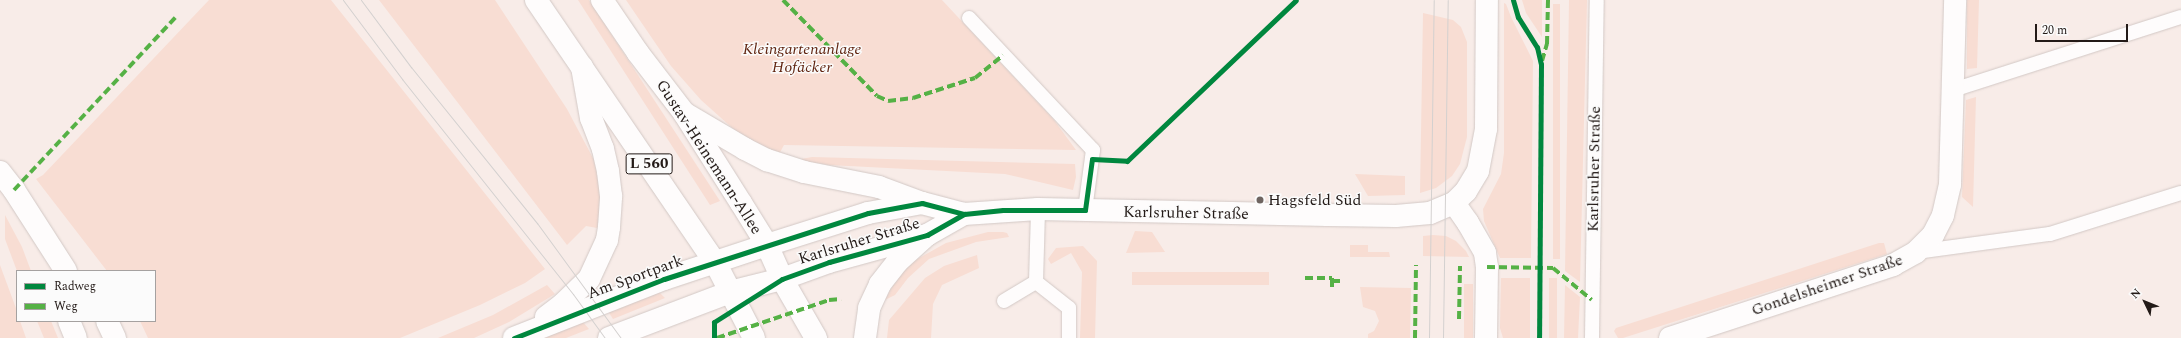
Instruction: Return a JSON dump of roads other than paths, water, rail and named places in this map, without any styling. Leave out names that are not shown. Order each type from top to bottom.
[{"type":"street","name":"L 560","points":[[536,0],[715,262],[754,338]]},
{"type":"street","name":"Gustav-Heinemann-Allee","points":[[602,0],[638,53],[684,113],[767,244],[782,279],[816,338]]},
{"type":"street","name":"Karlsruher Straße","points":[[767,244],[868,214],[922,203],[964,214],[1038,209],[1118,212],[1380,216],[1430,213],[1454,203],[1472,182],[1478,171],[1486,129],[1487,0]]},
{"type":"street","name":"Gondelsheimer Straße","points":[[1670,338],[1893,265],[1916,252],[1933,235],[1943,214],[1950,184],[1956,0]]},
{"type":"street","points":[[515,337],[563,304],[583,286],[589,279],[607,240],[610,196],[608,170],[603,149],[591,118],[582,67]]},
{"type":"street","points":[[684,113],[745,149],[767,160],[804,172],[879,187],[922,203]]},
{"type":"street","points":[[0,172],[14,190],[64,270]]},
{"type":"street","points":[[1454,203],[1468,223],[1485,253],[1487,268],[1486,338]]},
{"type":"street","name":"Karlsruher Straße","points":[[730,292],[782,279],[829,262],[927,235],[964,214]]},
{"type":"street","points":[[865,338],[869,308],[880,284],[897,262],[927,235]]},
{"type":"street","name":"Am Sportpark","points":[[515,337],[597,304],[767,244]]},
{"type":"street","points":[[609,338],[730,292]]},
{"type":"street","points":[[69,322],[76,338]]},
{"type":"street","points":[[107,322],[115,338]]},
{"type":"lane","name":"Karlsruher Straße","points":[[1592,338],[1597,0]]},
{"type":"lane","points":[[1953,90],[2181,17]]},
{"type":"lane","points":[[969,18],[1093,150],[1085,210]]},
{"type":"lane","points":[[1916,252],[2050,234],[2181,193]]},
{"type":"lane","points":[[1036,282],[1038,209]]},
{"type":"lane","points":[[1004,301],[1036,282]]},
{"type":"lane","points":[[1036,282],[1069,308],[1069,338]]},
{"type":"tram line","points":[[343,0],[402,79],[573,294],[605,338]]},
{"type":"tram line","points":[[361,0],[411,67],[537,223],[621,338]]},
{"type":"tram line","points":[[1429,338],[1434,0]]},
{"type":"tram line","points":[[1443,338],[1448,0]]},
{"type":"place","name":"Hagsfeld Süd","points":[[1260,200]]},
{"type":"park label","name":"Kleingartenanlage Hofäcker","points":[[802,58]]}]
